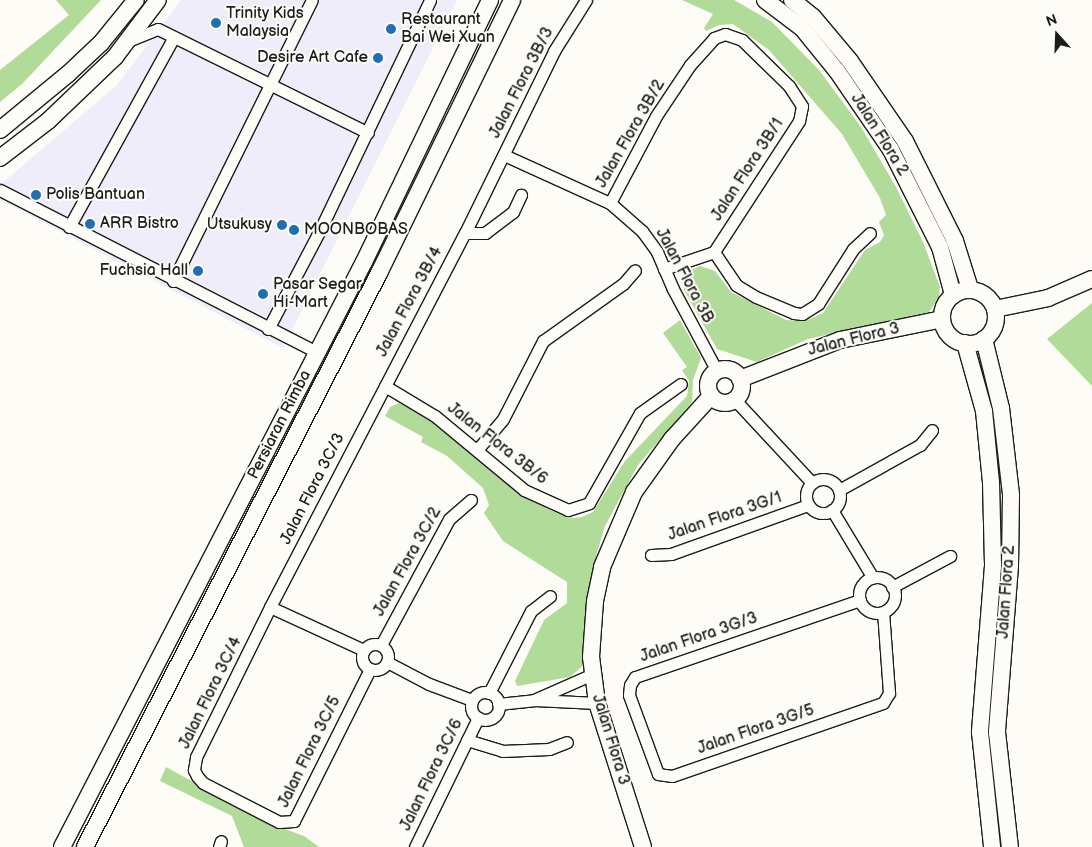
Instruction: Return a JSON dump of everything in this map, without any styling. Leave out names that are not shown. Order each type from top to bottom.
[{"type":"street","points":[[0,130],[88,55],[136,0]]},
{"type":"street","points":[[173,281],[312,0]]},
{"type":"street","points":[[268,329],[368,133],[430,0]]},
{"type":"street","name":"Persiaran Rimba","points":[[62,847],[318,353],[490,0]]},
{"type":"street","name":"Persiaran Rimba","points":[[85,847],[380,271],[512,0]]},
{"type":"street","name":"Jalan Flora 3B/3","points":[[504,155],[554,51],[586,0]]},
{"type":"street","name":"Jalan Flora 2","points":[[765,0],[802,28],[837,71],[891,150],[940,247],[953,295]]},
{"type":"street","name":"Jalan Flora 2","points":[[792,0],[813,17],[850,61],[905,141],[955,241],[970,289]]},
{"type":"street","points":[[157,2],[158,29]]},
{"type":"street","points":[[0,158],[82,90],[128,41],[157,2]]},
{"type":"street","points":[[128,41],[158,29],[270,87],[368,133]]},
{"type":"street","name":"Jalan Flora 3B/2","points":[[610,202],[656,116],[690,65],[714,38],[734,35],[769,62]]},
{"type":"street","points":[[69,228],[174,37]]},
{"type":"street","name":"Jalan Flora 3B/1","points":[[714,252],[802,114],[799,99],[769,62]]},
{"type":"street","name":"Jalan Flora 3B","points":[[504,155],[610,202],[652,242],[717,371]]},
{"type":"street","name":"Jalan Flora 3B/4","points":[[384,386],[504,155]]},
{"type":"street","points":[[0,190],[69,228],[318,353]]},
{"type":"street","points":[[465,233],[484,233],[513,212],[521,195]]},
{"type":"street","points":[[664,268],[714,252],[736,285],[756,297],[794,313],[802,314],[818,304],[853,249],[870,234]]},
{"type":"street","points":[[477,450],[503,419],[543,341],[623,284],[635,270]]},
{"type":"street","points":[[994,309],[1048,298],[1092,279]]},
{"type":"street","points":[[970,289],[985,295],[994,309],[994,326],[984,338],[965,344],[949,336],[942,319],[942,310],[953,295],[970,289]]},
{"type":"street","name":"Jalan Flora 3","points":[[740,379],[840,340],[942,319]]},
{"type":"street","name":"Jalan Flora 2","points":[[984,338],[1001,408],[1011,495],[1010,566],[997,732],[1010,847]]},
{"type":"street","name":"Jalan Flora 2","points":[[965,344],[984,411],[992,482],[993,566],[980,732],[992,847]]},
{"type":"street","points":[[717,371],[733,371],[740,379],[741,393],[735,400],[720,403],[711,396],[708,385],[717,371]]},
{"type":"street","name":"Jalan Flora 3B/6","points":[[384,386],[426,409],[524,490],[557,506],[577,509],[594,497],[636,418],[681,384]]},
{"type":"street","name":"Jalan Flora 3C/3","points":[[270,607],[384,386]]},
{"type":"street","name":"Jalan Flora 3","points":[[643,847],[597,703],[593,674],[592,627],[595,601],[602,567],[623,514],[652,463],[711,396]]},
{"type":"street","points":[[735,400],[812,482]]},
{"type":"street","points":[[839,490],[920,445],[932,430]]},
{"type":"street","points":[[812,482],[827,479],[839,490]]},
{"type":"street","points":[[812,482],[806,493],[808,505],[822,513],[832,510],[838,503],[839,490]]},
{"type":"street","name":"Jalan Flora 3C/2","points":[[381,645],[450,519],[471,500]]},
{"type":"street","name":"Jalan Flora 3G/1","points":[[651,555],[671,554],[808,505]]},
{"type":"street","points":[[832,510],[873,578]]},
{"type":"street","points":[[892,587],[950,556]]},
{"type":"street","points":[[873,578],[882,578],[892,587],[894,599],[884,612],[869,611],[860,600],[862,586],[873,578]]},
{"type":"street","points":[[489,693],[531,611],[550,596]]},
{"type":"street","name":"Jalan Flora 3G/3","points":[[653,763],[629,695],[630,685],[635,677],[860,600]]},
{"type":"street","points":[[270,607],[364,650]]},
{"type":"street","name":"Jalan Flora 3C/4","points":[[238,803],[202,783],[194,764],[270,607]]},
{"type":"street","name":"Jalan Flora 3G/5","points":[[653,763],[658,774],[672,776],[876,706],[887,698],[888,693],[884,612]]},
{"type":"street","points":[[372,644],[381,645],[387,652],[387,662],[379,669],[370,669],[362,660],[364,650],[372,644]]},
{"type":"street","points":[[387,662],[429,684],[472,700]]},
{"type":"street","name":"Jalan Flora 3C/5","points":[[238,803],[279,822],[294,821],[370,669]]},
{"type":"street","points":[[534,700],[593,674]]},
{"type":"street","points":[[489,693],[477,694],[472,700],[472,712],[478,718],[492,717],[498,704]]},
{"type":"street","points":[[489,693],[498,704]]},
{"type":"street","points":[[498,704],[534,700],[597,703]]},
{"type":"street","name":"Jalan Flora 3C/6","points":[[415,847],[478,718]]},
{"type":"street","points":[[467,740],[502,750],[549,749],[567,742]]},
{"type":"shaded area","points":[[181,0],[457,0],[283,348],[0,200],[0,185],[117,85]]},
{"type":"green space","points":[[56,0],[101,0],[22,84],[0,102],[0,70],[69,15]]},
{"type":"green space","points":[[682,0],[734,0],[772,22],[819,70],[861,127],[896,187],[923,242],[940,287],[939,297],[929,312],[808,339],[757,362],[717,349],[684,290],[685,273],[700,266],[715,271],[731,292],[786,320],[805,321],[823,313],[865,250],[880,242],[884,235],[879,222],[886,215],[880,198],[842,134],[769,50],[733,24],[719,25],[706,31],[704,28],[713,14]]},
{"type":"green space","points":[[1092,303],[1092,386],[1047,339]]},
{"type":"green space","points":[[680,320],[701,358],[693,380],[692,402],[638,465],[605,526],[597,552],[585,617],[586,663],[570,677],[517,686],[515,681],[544,620],[567,603],[567,582],[503,541],[484,513],[489,505],[483,488],[447,456],[421,442],[423,437],[385,416],[390,407],[399,403],[427,415],[516,492],[552,511],[573,518],[582,517],[593,512],[625,461],[687,396],[689,381],[682,370],[687,367],[663,333]]},
{"type":"green space","points":[[166,767],[266,822],[304,836],[319,847],[244,847],[232,816],[160,781]]},
{"type":"place","name":"Trinity Kids Malaysia","points":[[216,23]]},
{"type":"place","name":"Restaurant Bai Wei Xuan","points":[[391,29]]},
{"type":"place","name":"Desire Art Cafe","points":[[378,58]]},
{"type":"place","name":"Polis Bantuan","points":[[36,195]]},
{"type":"place","name":"ARR Bistro","points":[[90,224]]},
{"type":"place","name":"Utsukusy","points":[[282,225]]},
{"type":"place","name":"MOONBOBAS","points":[[294,230]]},
{"type":"place","name":"Fuchsia Hall","points":[[198,271]]},
{"type":"place","name":"Pasar Segar Hi-Mart","points":[[263,294]]}]
